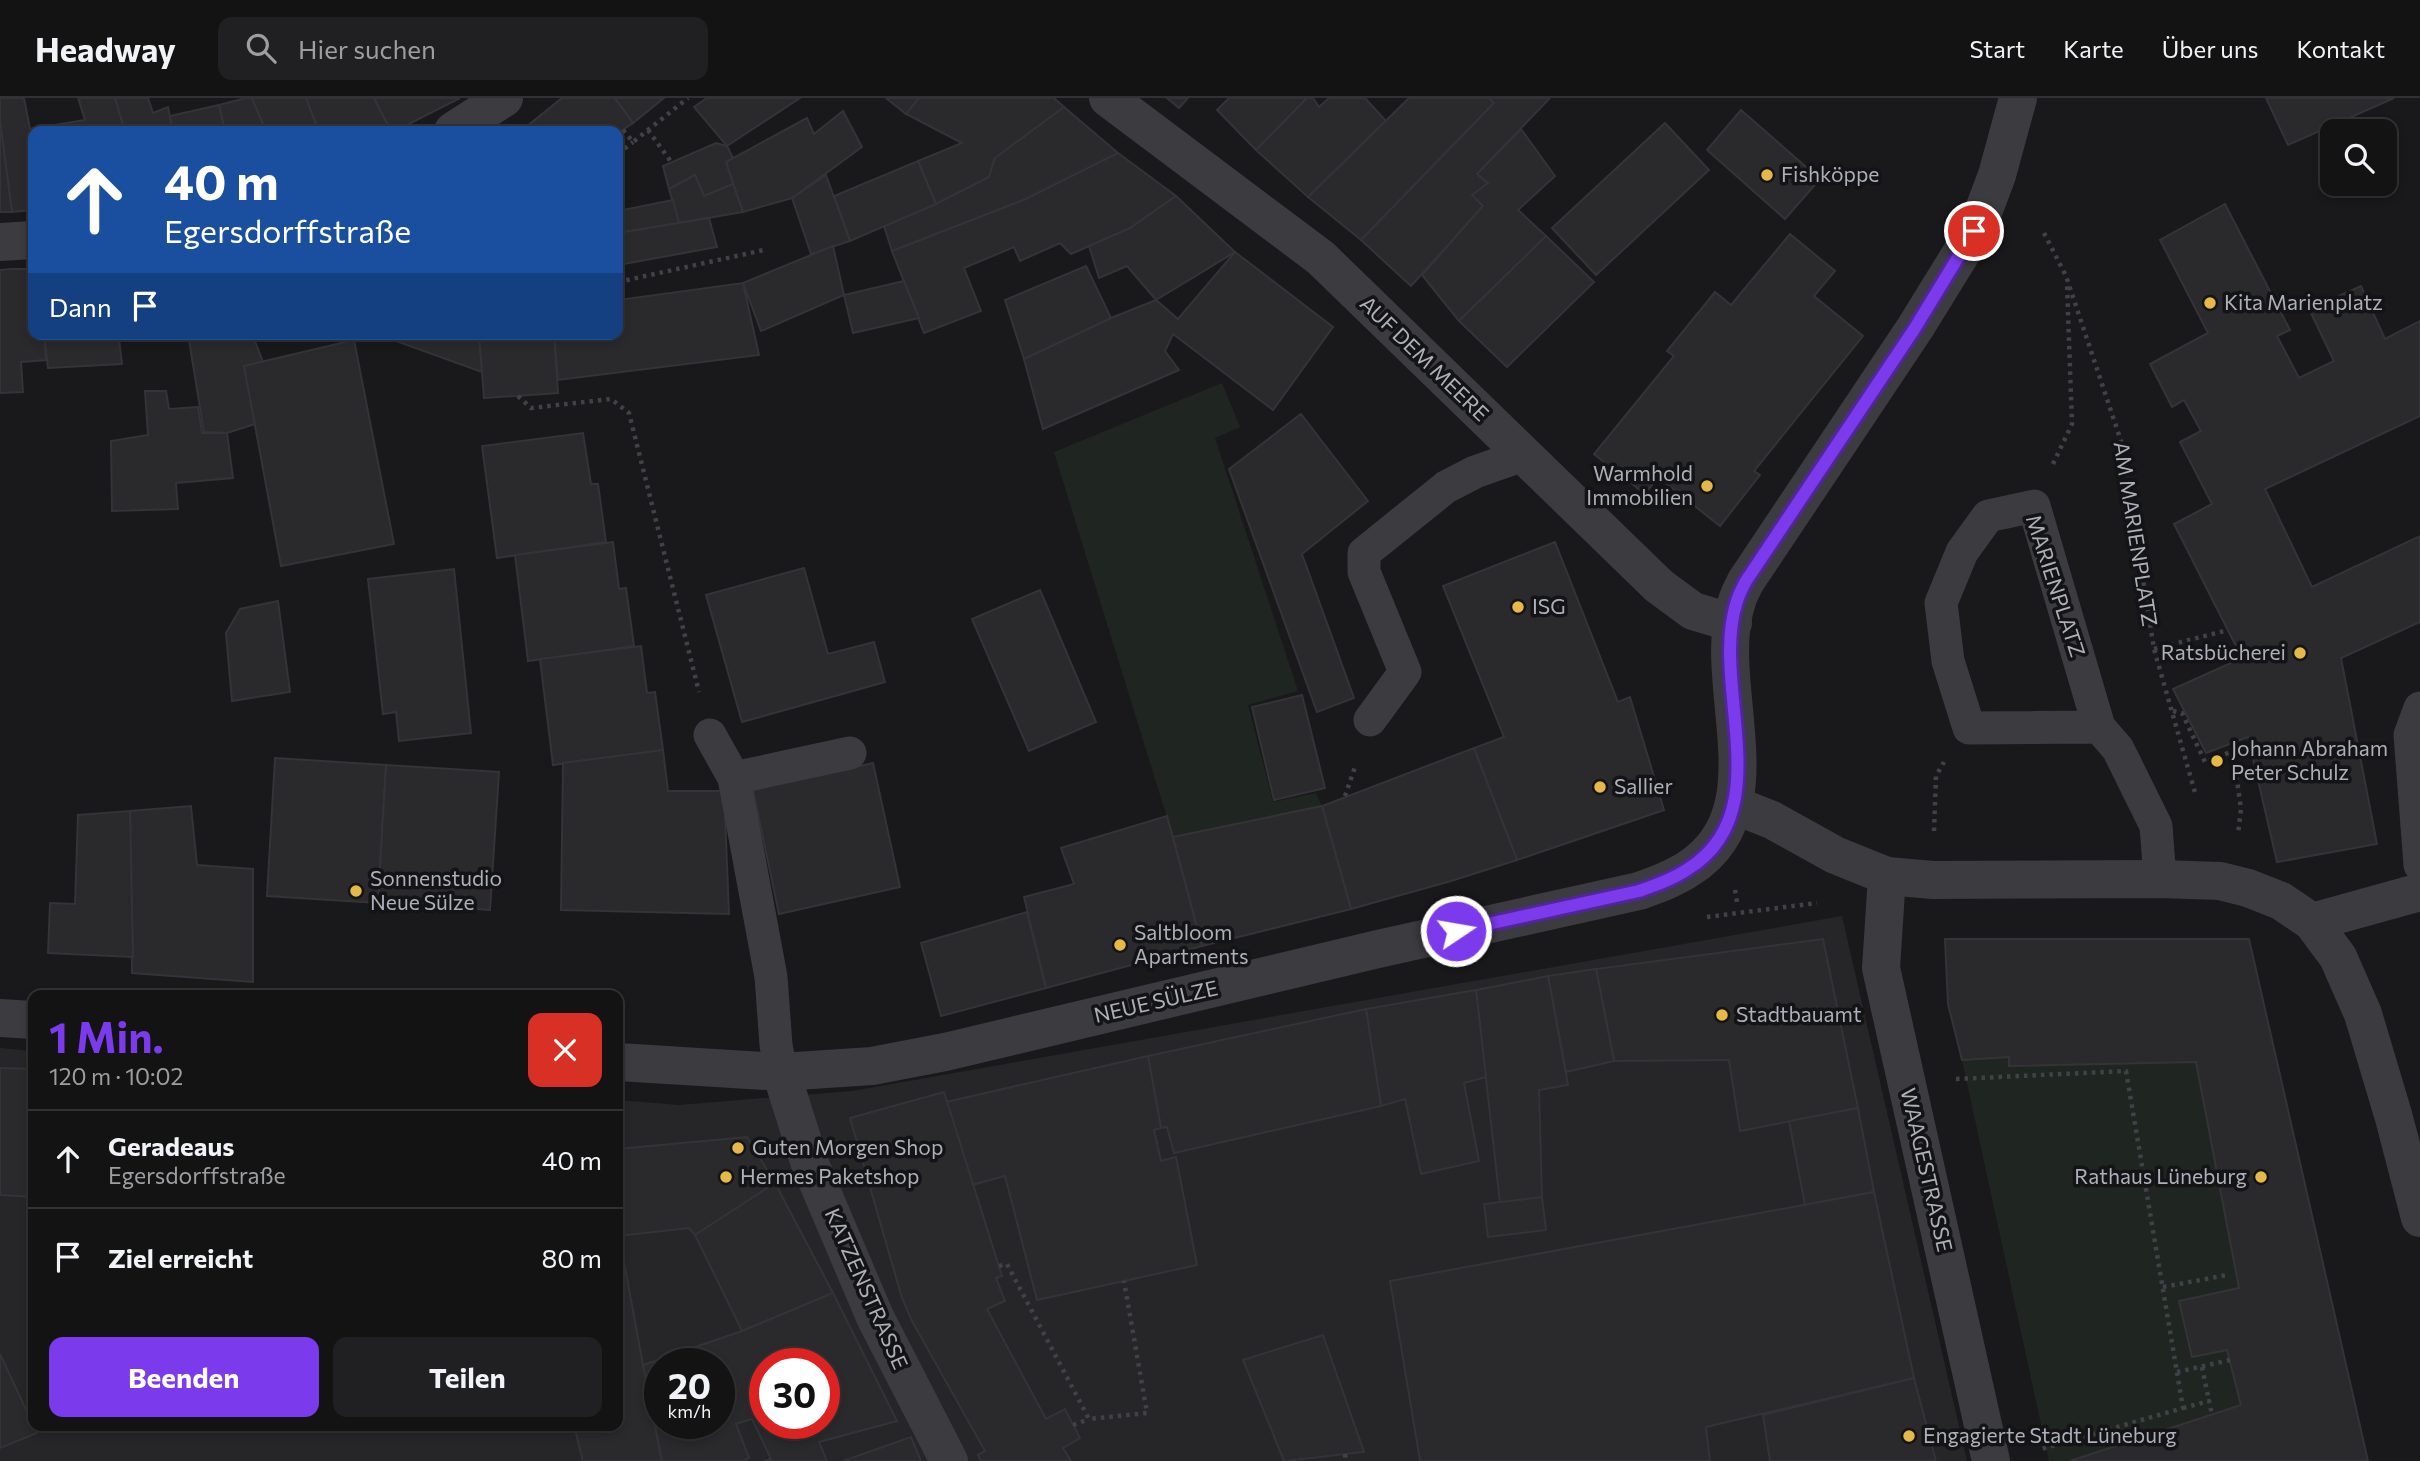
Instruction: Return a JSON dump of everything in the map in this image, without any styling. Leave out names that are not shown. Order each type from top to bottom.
[{"type":"street","points":[[461,126],[504,98]]},
{"type":"street","name":"AUF DEM MEERE","points":[[1108,98],[1321,258],[1658,586],[1693,611],[1732,623]]},
{"type":"street","name":"NEUE SÜLZE","points":[[623,1062],[781,1072],[872,1066],[945,1052],[1378,948],[1639,891],[1690,869],[1709,852],[1725,830],[1734,805],[1738,766],[1731,661],[1732,623],[1737,601],[1746,581],[1915,328],[1965,247],[1982,215],[1997,174],[2018,98]]},
{"type":"street","points":[[0,242],[28,240]]},
{"type":"street","points":[[1734,805],[1772,820],[1835,855],[1887,876],[1933,880],[2220,881],[2281,901],[2312,922],[2338,957],[2362,1014],[2394,1118],[2420,1218]]},
{"type":"street","name":"WAAGESTRASSE","points":[[1887,876],[1881,968],[1990,1461]]},
{"type":"street","points":[[2312,922],[2420,892]]},
{"type":"street","points":[[0,1018],[28,1020]]},
{"type":"street","name":"KATZENSTRASSE","points":[[781,1072],[810,1164],[875,1317],[949,1461]]},
{"type":"lane","points":[[1370,720],[1405,672],[1364,572],[1364,553],[1446,487],[1475,471],[1524,455]]},
{"type":"lane","name":"MARIENPLATZ","points":[[1969,728],[1948,661],[1941,603],[1962,552],[1988,516],[2034,506],[2099,727],[2118,750],[2156,826],[2160,879]]},
{"type":"lane","points":[[2420,708],[2410,735],[2420,865]]},
{"type":"lane","points":[[1969,728],[2099,727]]},
{"type":"lane","points":[[709,735],[734,778],[771,977],[776,1045],[781,1072]]},
{"type":"lane","points":[[734,778],[850,753]]},
{"type":"path","points":[[623,149],[688,98]]},
{"type":"path","points":[[623,130],[633,142]]},
{"type":"path","points":[[648,130],[672,163]]},
{"type":"path","name":"AM MARIENPLATZ","points":[[2044,233],[2066,276],[2121,441],[2154,649],[2198,803]]},
{"type":"path","points":[[623,281],[764,250]]},
{"type":"path","points":[[2034,506],[2072,424],[2066,276]]},
{"type":"path","points":[[518,396],[531,408],[611,399],[629,413],[709,735]]},
{"type":"path","points":[[2154,649],[2228,630]]},
{"type":"path","points":[[2172,711],[2182,713],[2205,762],[2233,751]]},
{"type":"path","points":[[1933,880],[1936,776],[1955,742],[1969,728]]},
{"type":"path","points":[[2230,744],[2241,810],[2236,845]]},
{"type":"path","points":[[1639,891],[1698,919],[1826,901],[1887,876]]},
{"type":"path","points":[[2115,1064],[2115,1072]]},
{"type":"path","points":[[1906,1083],[2126,1071],[2183,1408]]},
{"type":"path","points":[[999,1266],[1007,1264],[1089,1419]]},
{"type":"path","points":[[2164,1287],[2227,1275]]},
{"type":"path","points":[[1073,1425],[1089,1419],[1147,1413],[1125,1281]]},
{"type":"path","points":[[2177,1372],[2230,1360]]},
{"type":"path","points":[[2202,1367],[2211,1415]]},
{"type":"path","points":[[2036,1450],[2209,1401]]},
{"type":"path","points":[[1345,1454],[1346,1461]]},
{"type":"shaded area","points":[[1222,383],[1240,427],[1215,438],[1298,691],[1248,705],[1273,802],[1316,793],[1322,806],[1173,837],[1054,452]]},
{"type":"shaded area","points":[[1842,916],[1967,1461],[0,1461],[0,1048],[28,1051],[28,1431],[623,1431],[623,1100],[679,1105],[852,1091]]},
{"type":"shaded area","points":[[2009,1057],[2010,1066],[2196,1062],[2239,1288],[2179,1302],[2192,1357],[2227,1350],[2241,1405],[2070,1461],[2049,1461],[1962,1060]]},
{"type":"building","points":[[0,98],[24,98],[29,126],[28,210],[12,212],[0,121]]},
{"type":"building","points":[[78,98],[115,98],[123,126],[48,126],[85,120]]},
{"type":"building","points":[[115,98],[148,98],[153,113],[168,107],[172,126],[123,126]]},
{"type":"building","points":[[252,98],[264,126],[224,126],[219,105]]},
{"type":"building","points":[[252,98],[306,98],[317,126],[264,126]]},
{"type":"building","points":[[306,98],[374,98],[388,126],[317,126]]},
{"type":"building","points":[[374,98],[460,98],[405,126],[388,126]]},
{"type":"building","points":[[562,98],[615,98],[633,123],[623,130],[623,126],[527,126]]},
{"type":"building","points":[[615,98],[664,98],[633,123]]},
{"type":"building","points":[[707,98],[800,98],[727,146],[694,107]]},
{"type":"building","points":[[886,98],[919,98],[906,114]]},
{"type":"building","points":[[919,98],[1054,98],[1064,107],[995,158],[989,177],[936,204],[918,161],[962,143],[906,114]]},
{"type":"building","points":[[1167,98],[1188,98],[1179,108]]},
{"type":"building","points":[[1229,98],[1307,98],[1256,150],[1217,110]]},
{"type":"building","points":[[1307,98],[1313,98],[1319,107],[1329,98],[1365,98],[1386,121],[1308,197],[1256,150]]},
{"type":"building","points":[[1409,98],[1489,98],[1494,103],[1361,240],[1308,197]]},
{"type":"building","points":[[1489,98],[1550,98],[1477,174],[1488,183],[1472,195],[1483,206],[1411,286],[1361,240],[1494,103]]},
{"type":"building","points":[[2266,98],[2394,98],[2347,119],[2320,119],[2320,131],[2288,145]]},
{"type":"building","points":[[219,105],[224,126],[172,126],[170,116]]},
{"type":"building","points":[[1064,107],[1118,153],[1026,199],[892,251],[884,226],[989,177],[995,158]]},
{"type":"building","points":[[1741,110],[1820,179],[1785,219],[1707,150]]},
{"type":"building","points":[[843,111],[862,147],[792,198],[743,212],[726,162],[807,118],[814,134]]},
{"type":"building","points":[[0,121],[12,212],[0,212]]},
{"type":"building","points":[[1665,123],[1709,170],[1596,275],[1552,228]]},
{"type":"building","points":[[1521,129],[1555,176],[1518,210],[1546,236],[1459,321],[1422,275],[1483,206],[1472,195],[1488,183],[1477,174]]},
{"type":"building","points":[[716,143],[727,146],[733,158],[726,162],[733,184],[704,196],[695,175],[669,189],[663,166]]},
{"type":"building","points":[[1118,153],[1176,196],[1130,228],[1071,254],[1060,243],[1020,261],[1014,247],[964,268],[981,311],[924,333],[892,251],[1026,199]]},
{"type":"building","points":[[918,161],[936,204],[850,241],[834,196]]},
{"type":"building","points":[[695,175],[704,196],[733,184],[743,212],[679,223],[669,189]]},
{"type":"building","points":[[826,175],[850,241],[811,254],[792,198]]},
{"type":"building","points":[[1176,196],[1235,252],[1156,300],[1127,266],[1099,278],[1089,246],[1130,228]]},
{"type":"building","points":[[673,200],[679,223],[623,232],[623,210]]},
{"type":"building","points":[[2225,204],[2290,330],[2277,336],[2299,378],[2334,361],[2309,309],[2361,286],[2385,339],[2420,321],[2420,416],[2265,489],[2312,587],[2420,536],[2420,622],[2341,658],[2377,844],[2277,862],[2248,737],[2206,753],[2173,689],[2242,658],[2174,524],[2212,504],[2180,442],[2201,431],[2184,400],[2172,407],[2150,364],[2208,333],[2160,240]]},
{"type":"building","points":[[709,218],[717,247],[623,264],[623,232]]},
{"type":"building","points":[[1790,234],[1835,271],[1814,296],[1863,336],[1754,471],[1760,475],[1720,526],[1658,477],[1645,494],[1594,454],[1674,356],[1667,351],[1715,292],[1731,305]]},
{"type":"building","points":[[1546,236],[1594,282],[1507,367],[1459,321]]},
{"type":"building","points":[[833,246],[844,295],[761,331],[743,283]]},
{"type":"building","points":[[1235,252],[1333,327],[1273,410],[1173,334],[1165,351],[1179,370],[1043,429],[1024,359],[1156,300],[1178,319]]},
{"type":"building","points":[[1086,266],[1111,318],[1024,359],[1005,300]]},
{"type":"building","points":[[28,269],[28,340],[44,340],[46,360],[21,362],[23,392],[0,393],[0,270]]},
{"type":"building","points":[[904,281],[919,318],[853,333],[844,295]]},
{"type":"building","points":[[743,283],[759,355],[558,380],[555,340],[623,340],[623,299]]},
{"type":"building","points":[[45,340],[119,340],[122,364],[48,368]]},
{"type":"building","points":[[189,340],[254,340],[263,362],[244,366],[255,424],[227,433],[204,432]]},
{"type":"building","points":[[354,340],[394,544],[281,566],[244,366]]},
{"type":"building","points":[[393,340],[479,340],[482,372]]},
{"type":"building","points":[[479,340],[554,340],[558,393],[484,398]]},
{"type":"building","points":[[145,391],[166,391],[169,409],[198,407],[202,433],[227,433],[233,478],[176,483],[178,509],[112,511],[111,441],[148,435]]},
{"type":"building","points":[[1301,414],[1368,501],[1302,554],[1354,698],[1317,712],[1229,469]]},
{"type":"building","points":[[583,433],[591,484],[598,484],[606,542],[497,558],[482,446]]},
{"type":"building","points":[[613,542],[619,589],[626,588],[634,646],[528,661],[515,555]]},
{"type":"building","points":[[1555,542],[1618,702],[1630,697],[1664,810],[1517,860],[1474,748],[1504,737],[1443,586]]},
{"type":"building","points":[[804,568],[828,654],[874,642],[885,682],[742,722],[706,595]]},
{"type":"building","points":[[454,569],[471,733],[399,741],[396,712],[383,714],[368,579]]},
{"type":"building","points":[[1040,590],[1096,722],[1029,751],[972,619]]},
{"type":"building","points":[[278,601],[290,692],[232,701],[226,633],[240,609]]},
{"type":"building","points":[[641,646],[647,693],[655,692],[663,750],[553,765],[540,659]]},
{"type":"building","points":[[1302,695],[1325,788],[1274,800],[1252,707]]},
{"type":"building","points":[[1474,748],[1517,860],[1351,909],[1322,806]]},
{"type":"building","points":[[663,750],[668,791],[724,791],[729,914],[561,910],[563,763]]},
{"type":"building","points":[[275,758],[386,765],[378,903],[267,896]]},
{"type":"building","points":[[873,763],[900,887],[779,914],[753,790]]},
{"type":"building","points":[[386,765],[499,772],[490,910],[378,903]]},
{"type":"building","points":[[191,806],[197,865],[253,869],[253,982],[132,973],[130,811]]},
{"type":"building","points":[[1322,806],[1351,909],[1202,946],[1173,837]]},
{"type":"building","points":[[130,811],[133,957],[48,953],[50,903],[75,904],[78,815]]},
{"type":"building","points":[[1167,816],[1202,946],[1046,988],[1024,897],[1074,884],[1061,848]]},
{"type":"building","points":[[1027,912],[1046,988],[941,1016],[921,943]]},
{"type":"building","name":"Stadtbauamt","points":[[1823,939],[1858,1108],[1740,1131],[1729,1060],[1614,1061],[1596,969]]},
{"type":"building","name":"Rathaus Lüneburg","points":[[1945,939],[2249,939],[2368,1461],[2070,1461],[2241,1405],[2227,1350],[2192,1357],[2179,1301],[2239,1288],[2196,1062],[2009,1066],[2009,1057],[1962,1060],[1948,1004]]},
{"type":"building","points":[[1596,969],[1614,1061],[1566,1072],[1548,976]]},
{"type":"building","points":[[1548,976],[1568,1085],[1539,1090],[1542,1197],[1500,1203],[1476,990]]},
{"type":"building","points":[[1476,990],[1486,1077],[1464,1083],[1479,1161],[1421,1174],[1405,1099],[1381,1106],[1366,1009]]},
{"type":"building","points":[[1366,1009],[1381,1106],[1174,1153],[1167,1127],[1161,1128],[1148,1056]]},
{"type":"building","points":[[1148,1056],[1161,1128],[1154,1130],[1161,1161],[1176,1157],[1197,1265],[1037,1300],[1005,1176],[972,1185],[946,1102]]},
{"type":"building","points":[[0,1068],[28,1069],[28,1197],[0,1195]]},
{"type":"building","points":[[944,1092],[1002,1276],[996,1278],[1005,1301],[987,1309],[1046,1419],[1065,1409],[1080,1438],[1063,1448],[1071,1461],[981,1461],[978,1455],[985,1451],[912,1321],[902,1298],[850,1118]]},
{"type":"building","points":[[1858,1108],[1874,1192],[1805,1205],[1789,1121]]},
{"type":"building","points":[[747,1137],[775,1183],[695,1235],[689,1228],[623,1236],[623,1149]]},
{"type":"building","points":[[775,1183],[833,1293],[742,1331],[695,1235]]},
{"type":"building","points":[[1874,1192],[1914,1378],[1706,1427],[1710,1461],[1420,1461],[1390,1281]]},
{"type":"building","points":[[1542,1197],[1546,1230],[1488,1237],[1484,1204]]},
{"type":"building","points":[[623,1256],[644,1370],[644,1439],[658,1439],[662,1461],[583,1461],[575,1431],[623,1431]]},
{"type":"building","points":[[833,1293],[897,1421],[840,1436],[840,1348],[749,1348],[749,1420],[736,1424],[749,1458],[742,1461],[662,1461],[658,1439],[735,1439],[735,1348],[692,1348],[742,1331]]},
{"type":"building","points":[[1323,1335],[1364,1452],[1284,1461],[1243,1360]]},
{"type":"building","points":[[0,1354],[28,1414],[28,1431],[37,1433],[0,1448]]},
{"type":"building","points":[[1914,1378],[1936,1461],[1770,1461],[1763,1415]]},
{"type":"building","points":[[911,1437],[921,1461],[843,1461]]},
{"type":"building","points":[[762,1439],[830,1439],[819,1442],[827,1461],[764,1461],[771,1459]]},
{"type":"place","name":"Fishköppe","points":[[1767,175]]},
{"type":"place","name":"Kita Marienplatz","points":[[2210,303]]},
{"type":"place","name":"Warmhold Immobilien","points":[[1707,486]]},
{"type":"place","name":"ISG","points":[[1518,607]]},
{"type":"place","name":"Ratsbücherei","points":[[2300,653]]},
{"type":"place","name":"Johann Abraham Peter Schulz","points":[[2217,761]]},
{"type":"place","name":"Sallier","points":[[1600,787]]},
{"type":"place","name":"Sonnenstudio Neue Sülze","points":[[356,891]]},
{"type":"place","name":"Saltbloom Apartments","points":[[1120,945]]},
{"type":"place","name":"Stadtbauamt","points":[[1722,1015]]},
{"type":"place","name":"Guten Morgen Shop","points":[[738,1148]]},
{"type":"place","name":"Hermes Paketshop","points":[[726,1177]]},
{"type":"place","name":"Rathaus Lüneburg","points":[[2261,1177]]},
{"type":"place","name":"Engagierte Stadt Lüneburg","points":[[1909,1436]]},
{"type":"route","points":[[1456,931],[1639,891],[1690,869],[1709,852],[1725,830],[1734,805],[1738,766],[1731,661],[1732,623],[1737,601],[1746,581],[1915,328],[1974,231]]}]
